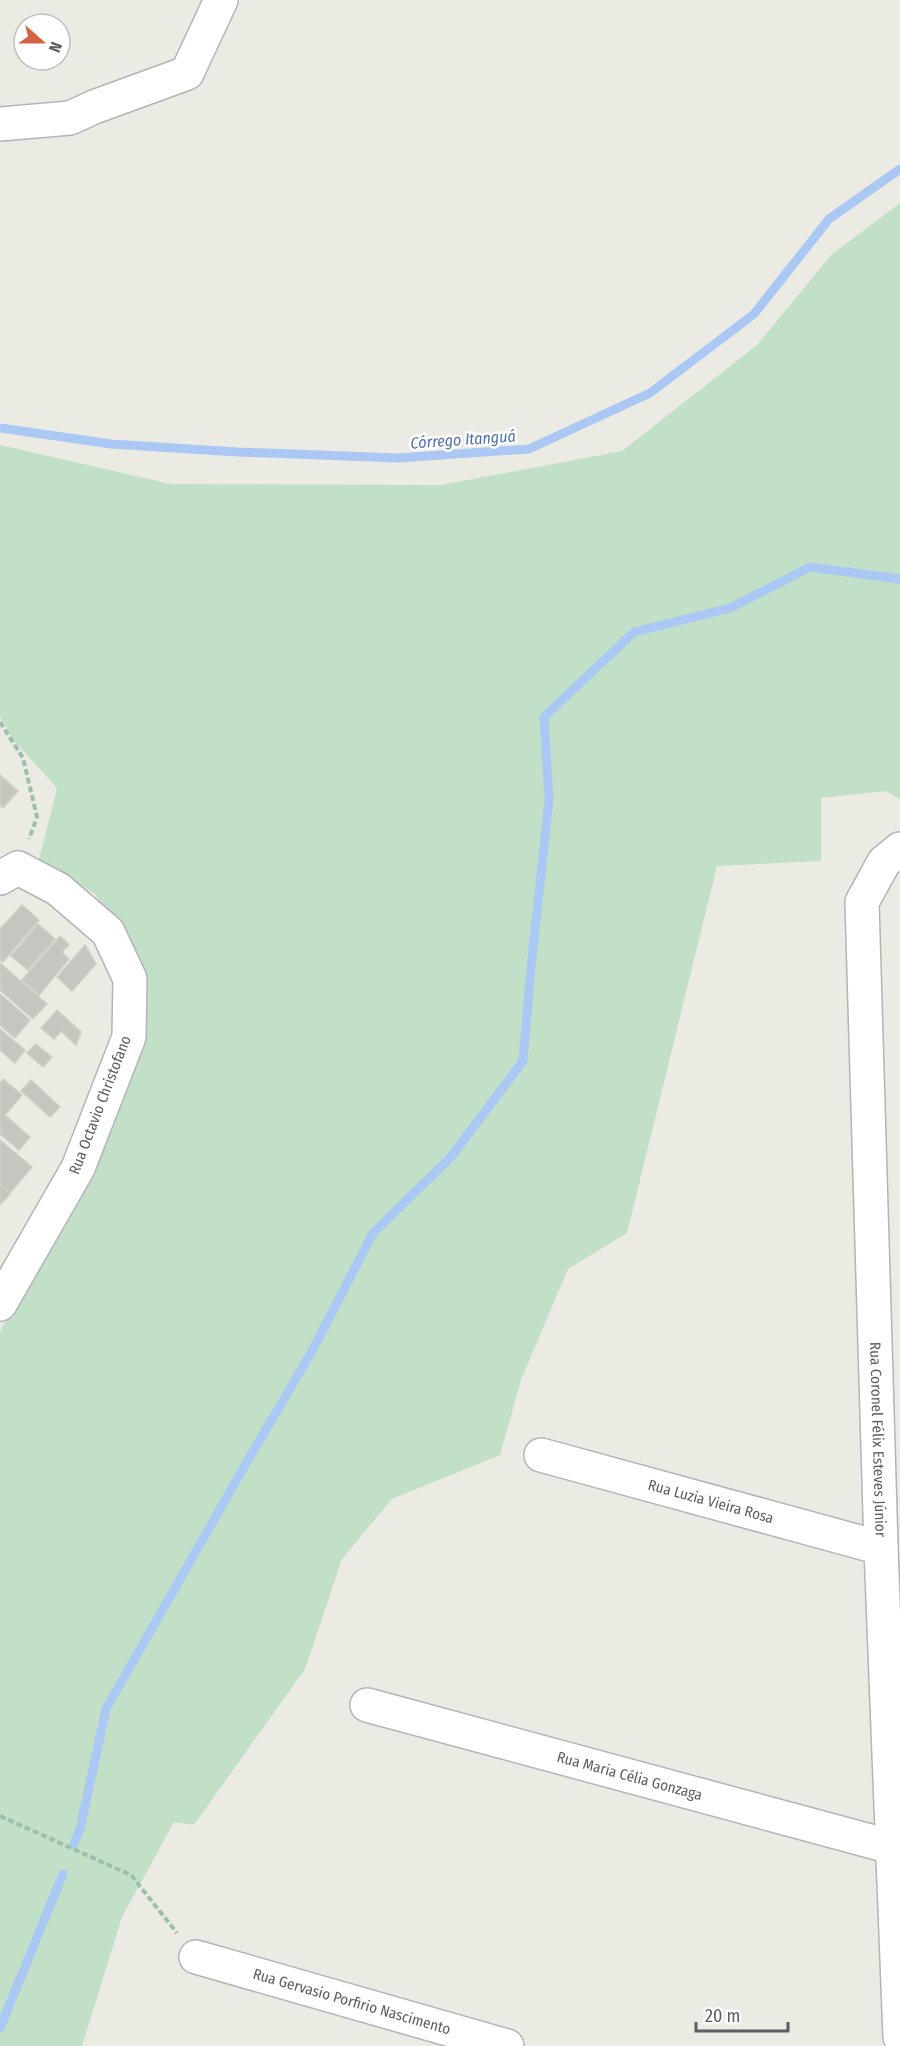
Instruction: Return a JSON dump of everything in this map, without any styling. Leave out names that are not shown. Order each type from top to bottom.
[{"type":"street","points":[[0,124],[70,118],[187,73],[221,0]]},
{"type":"street","name":"Rua Coronel Félix Esteves Júnior","points":[[897,850],[884,862],[862,903],[881,1548],[900,2037]]},
{"type":"street","name":"Rua Octavio Christofano","points":[[0,1304],[78,1168],[129,1037],[130,979],[108,932],[58,889],[9,873]]},
{"type":"street","name":"Rua Luzia Vieira Rosa","points":[[541,1455],[881,1548]]},
{"type":"street","name":"Rua Maria Célia Gonzaga","points":[[367,1705],[892,1846]]},
{"type":"street","name":"Rua Gervasio Porfirio Nascimento","points":[[196,1957],[507,2046]]},
{"type":"path","points":[[0,722],[23,758],[37,817],[9,873]]},
{"type":"path","points":[[0,1816],[131,1875],[196,1957]]},
{"type":"green space","points":[[900,203],[900,799],[886,791],[821,798],[821,861],[717,866],[627,1233],[568,1269],[521,1380],[500,1455],[392,1499],[342,1559],[305,1669],[194,1825],[174,1822],[122,1917],[82,2046],[0,2046],[0,1332],[139,1049],[140,964],[95,894],[39,859],[57,788],[15,742],[0,717],[0,445],[171,484],[441,485],[622,451],[757,345],[831,255]]},
{"type":"building","points":[[0,775],[18,791],[3,808],[0,805]]},
{"type":"building","points":[[22,905],[39,920],[3,962],[0,960],[0,929]]},
{"type":"building","points":[[38,924],[55,939],[28,970],[11,956]]},
{"type":"building","points":[[60,936],[69,945],[62,952],[69,959],[39,995],[22,980]]},
{"type":"building","points":[[85,945],[96,964],[72,991],[57,977]]},
{"type":"building","points":[[0,963],[47,1004],[33,1019],[0,990]]},
{"type":"building","points":[[0,994],[30,1020],[15,1038],[0,1025]]},
{"type":"building","points":[[57,1010],[81,1032],[76,1045],[61,1031],[54,1039],[41,1028]]},
{"type":"building","points":[[0,1029],[25,1050],[15,1063],[0,1050]]},
{"type":"building","points":[[36,1044],[52,1057],[43,1067],[27,1053]]},
{"type":"building","points":[[3,1079],[22,1095],[5,1115],[30,1137],[19,1150],[0,1134],[0,1083]]},
{"type":"building","points":[[31,1080],[60,1107],[50,1117],[21,1091]]},
{"type":"building","points":[[0,1140],[32,1167],[10,1193],[0,1184]]},
{"type":"building","points":[[0,1185],[10,1194],[0,1205]]},
{"type":"waterway","name":"Córrego Itanguá","points":[[0,428],[111,444],[238,452],[398,458],[529,449],[650,393],[754,314],[829,219],[900,169]]},
{"type":"waterway","points":[[74,1844],[80,1829],[106,1709],[311,1353],[373,1233],[451,1157],[523,1061],[549,800],[544,717],[634,632],[730,608],[810,567],[900,579]]},
{"type":"waterway","points":[[0,2028],[63,1874]]}]
